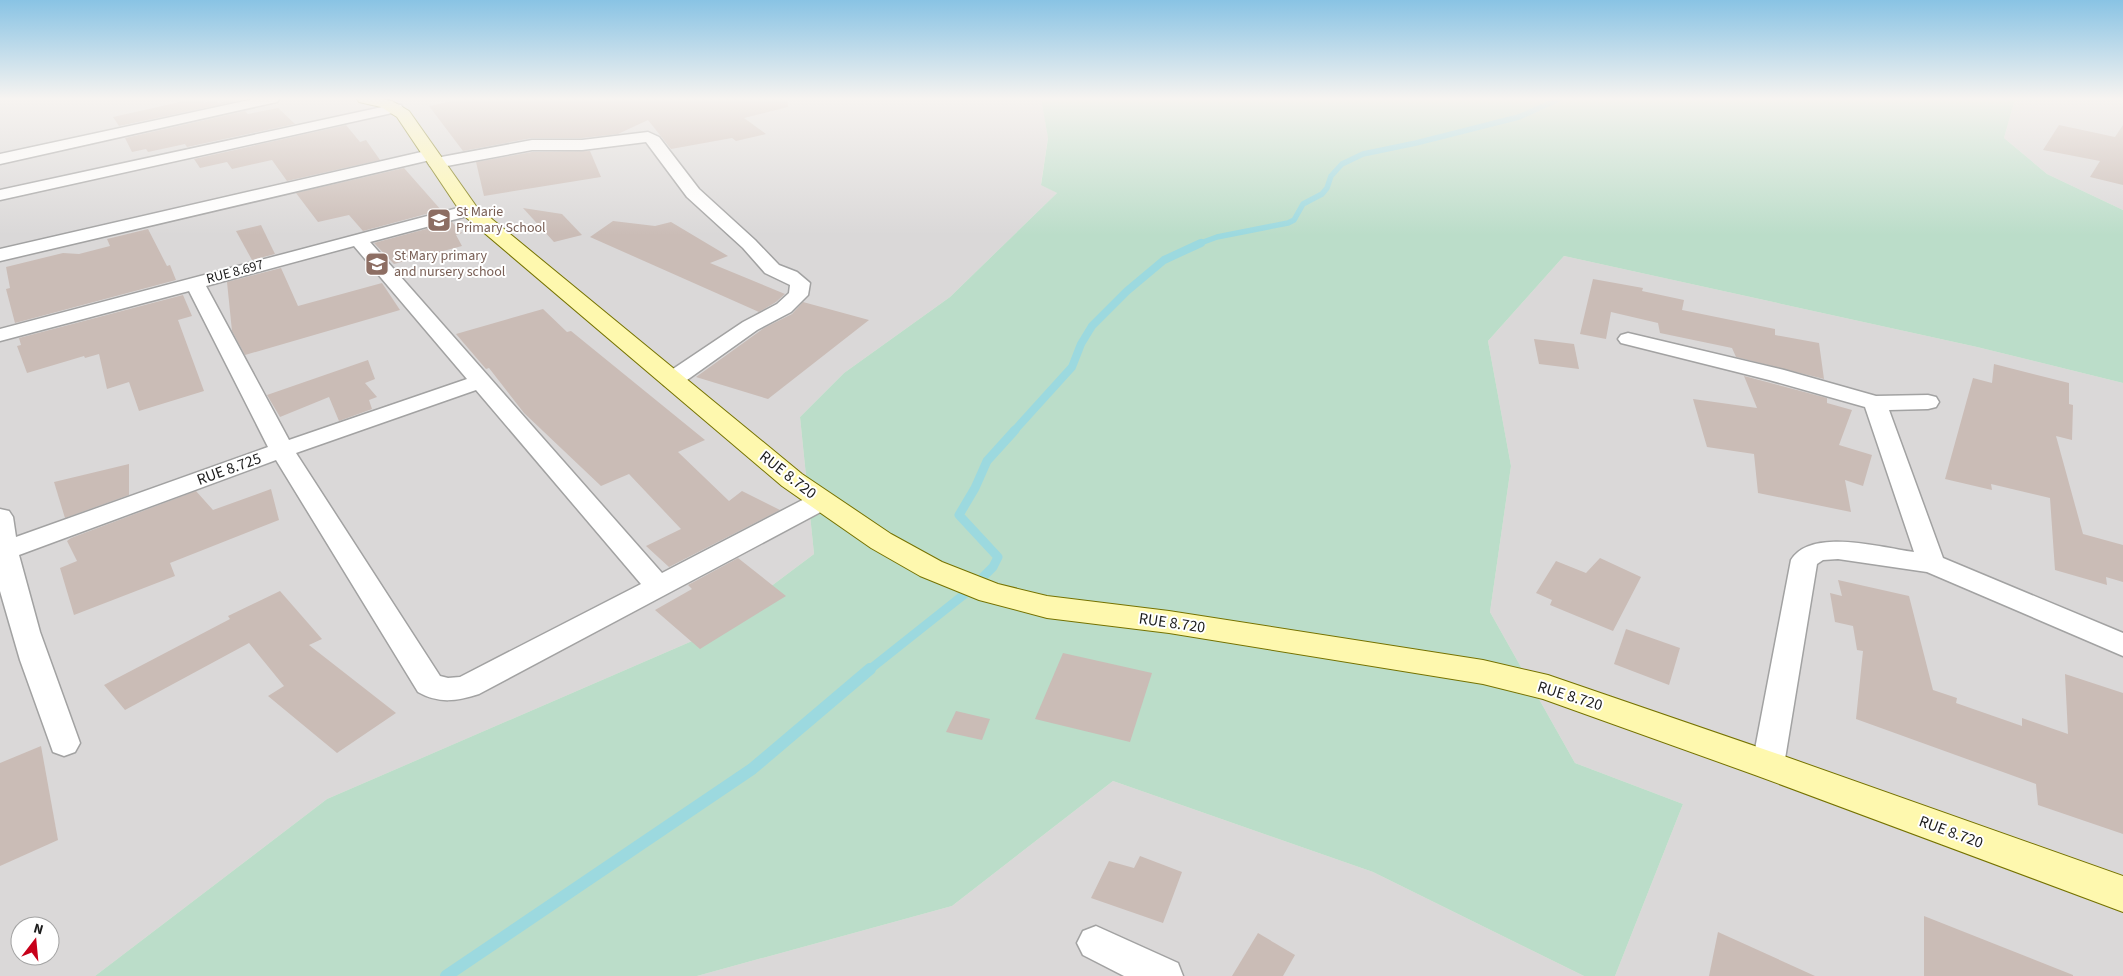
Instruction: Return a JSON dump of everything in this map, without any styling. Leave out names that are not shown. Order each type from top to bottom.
[{"type":"main road","name":"RUE 8.720","points":[[423,145],[469,210],[821,502],[882,542],[931,569],[958,581],[990,593],[1047,607],[1169,622],[1482,672],[1548,688],[1768,765],[2123,894]]},
{"type":"street","points":[[0,159],[66,145]]},
{"type":"street","points":[[0,195],[230,145]]},
{"type":"street","points":[[0,255],[433,159],[532,145],[586,145]]},
{"type":"street","points":[[657,145],[693,193],[749,244],[772,269],[800,283],[798,295],[784,308],[750,326],[672,380]]},
{"type":"street","name":"RUE 8.697","points":[[0,335],[469,210]]},
{"type":"street","points":[[359,240],[658,586]]},
{"type":"street","name":"RUE 8.725","points":[[2,551],[282,450],[195,283]]},
{"type":"street","points":[[1628,339],[1875,403],[1928,402]]},
{"type":"street","points":[[481,381],[282,450],[429,684],[437,689],[451,690],[468,686],[821,502]]},
{"type":"street","points":[[1875,403],[1932,564]]},
{"type":"street","points":[[0,517],[2,551],[28,640],[64,743]]},
{"type":"street","points":[[1768,765],[1804,560],[1817,552],[1838,550],[1932,564],[2123,645]]},
{"type":"street","points":[[1096,943],[1164,976]]},
{"type":"shaded area","points":[[0,145],[1047,145],[1041,184],[1057,193],[950,297],[844,373],[800,417],[814,554],[706,635],[327,799],[95,976],[0,976]]},
{"type":"shaded area","points":[[2012,145],[2123,145],[2123,210],[2047,174]]},
{"type":"shaded area","points":[[1564,256],[1977,347],[2123,383],[2123,976],[1615,976],[1683,804],[1575,763],[1490,612],[1511,466],[1488,341]]},
{"type":"shaded area","points":[[1113,781],[1373,872],[1584,976],[697,976],[952,906]]},
{"type":"green space","points":[[1047,145],[2012,145],[2047,174],[2123,210],[2123,383],[1977,347],[1564,256],[1488,341],[1511,466],[1490,612],[1575,763],[1683,804],[1615,976],[1584,976],[1373,872],[1113,781],[952,906],[697,976],[95,976],[327,799],[706,635],[814,554],[800,417],[844,373],[950,297],[1057,193],[1041,185]]},
{"type":"building","points":[[128,145],[182,145],[148,152],[146,149],[132,152]]},
{"type":"building","points":[[185,145],[199,145],[187,147]]},
{"type":"building","points":[[259,145],[369,145],[380,160],[287,181],[272,160],[232,169],[227,162],[200,168],[194,159]]},
{"type":"building","points":[[458,145],[497,145],[463,151]]},
{"type":"building","points":[[667,145],[696,145],[671,149]]},
{"type":"building","points":[[2046,145],[2123,145],[2123,185],[2090,177],[2100,161],[2043,150]]},
{"type":"building","points":[[590,151],[601,177],[484,196],[476,162],[532,152]]},
{"type":"building","points":[[404,168],[441,210],[363,231],[349,215],[318,222],[296,193]]},
{"type":"building","points":[[523,208],[562,214],[582,235],[554,242]]},
{"type":"building","points":[[613,221],[655,226],[671,222],[728,256],[710,263],[785,294],[759,312],[590,237]]},
{"type":"building","points":[[452,222],[462,233],[456,235],[462,246],[394,264],[374,243]]},
{"type":"building","points":[[261,225],[275,254],[252,260],[236,231]]},
{"type":"building","points":[[148,229],[167,266],[170,265],[176,280],[15,323],[6,289],[10,288],[6,267],[63,253],[79,254],[110,246],[107,239]]},
{"type":"building","points":[[281,268],[298,306],[382,283],[400,310],[245,355],[232,331],[227,282]]},
{"type":"building","points":[[1593,279],[1643,288],[1642,291],[1684,300],[1682,310],[1775,329],[1775,335],[1819,343],[1824,379],[1736,357],[1732,348],[1660,333],[1658,323],[1611,312],[1606,339],[1580,334]]},
{"type":"building","points":[[183,295],[192,316],[178,320],[204,391],[139,411],[129,382],[107,389],[99,354],[85,358],[84,356],[27,373],[17,346],[21,345],[19,338]]},
{"type":"building","points":[[803,302],[869,320],[768,399],[696,377],[764,328],[792,314]]},
{"type":"building","points":[[543,309],[567,332],[571,331],[705,440],[678,452],[729,501],[742,491],[780,510],[669,567],[646,546],[681,529],[629,474],[601,486],[524,413],[489,368],[486,369],[456,334]]},
{"type":"building","points":[[1534,339],[1574,344],[1579,369],[1539,364]]},
{"type":"building","points":[[368,360],[375,379],[365,383],[377,397],[369,400],[372,409],[339,421],[329,397],[280,417],[267,395]]},
{"type":"building","points":[[1994,364],[2069,383],[2069,404],[2073,405],[2072,440],[2056,436],[2083,534],[2123,545],[2123,582],[2106,577],[2107,585],[2055,570],[2050,498],[1991,484],[1992,490],[1945,479],[1973,378],[1992,383]]},
{"type":"building","points":[[1744,376],[1827,398],[1827,403],[1852,410],[1839,445],[1872,455],[1863,486],[1845,480],[1851,512],[1758,493],[1754,454],[1707,447],[1693,399],[1757,408]]},
{"type":"building","points":[[129,464],[129,495],[65,518],[54,482]]},
{"type":"building","points":[[271,489],[279,520],[170,563],[175,576],[74,615],[60,568],[77,561],[67,541],[71,538],[196,491],[213,510]]},
{"type":"building","points":[[738,558],[786,596],[700,649],[655,610],[692,589],[688,585]]},
{"type":"building","points":[[1600,558],[1641,577],[1613,631],[1550,605],[1552,600],[1536,593],[1556,561],[1586,573]]},
{"type":"building","points":[[1838,580],[1909,596],[1933,690],[1957,698],[1956,703],[2022,726],[2022,718],[2068,734],[2065,674],[2123,693],[2123,834],[2038,805],[2036,784],[1856,719],[1863,651],[1857,650],[1853,626],[1835,622],[1830,593],[1842,596]]},
{"type":"building","points":[[280,591],[322,639],[309,645],[396,713],[337,753],[268,696],[284,686],[249,643],[125,710],[104,685],[230,619],[228,616]]},
{"type":"building","points":[[1626,629],[1680,648],[1669,685],[1614,664]]},
{"type":"building","points":[[1063,653],[1152,673],[1130,742],[1035,719]]},
{"type":"building","points":[[956,711],[990,719],[982,740],[946,732]]},
{"type":"building","points":[[41,746],[58,840],[0,866],[0,763]]},
{"type":"building","points":[[1140,856],[1182,872],[1163,923],[1091,898],[1109,861],[1134,868]]},
{"type":"building","points":[[1924,916],[2073,975],[2073,976],[1924,976]]},
{"type":"building","points":[[1718,932],[1815,976],[1709,976]]},
{"type":"building","points":[[1258,933],[1295,955],[1283,976],[1232,976]]},
{"type":"waterway","points":[[1198,244],[1217,237],[1288,223],[1294,220],[1303,204],[1322,194],[1327,188],[1331,176],[1342,164],[1363,154],[1409,145]]},
{"type":"waterway","points":[[1014,431],[1072,367],[1081,344],[1092,326],[1127,291],[1164,260],[1201,243]]},
{"type":"waterway","points":[[869,670],[971,589],[993,567],[998,557],[959,515],[975,488],[987,461],[1015,430]]},
{"type":"waterway","points":[[446,976],[752,769],[870,669]]},
{"type":"place","name":"St Marie Primary School","points":[[439,220]]},
{"type":"place","name":"St Mary primary and nursery school","points":[[377,264]]}]
